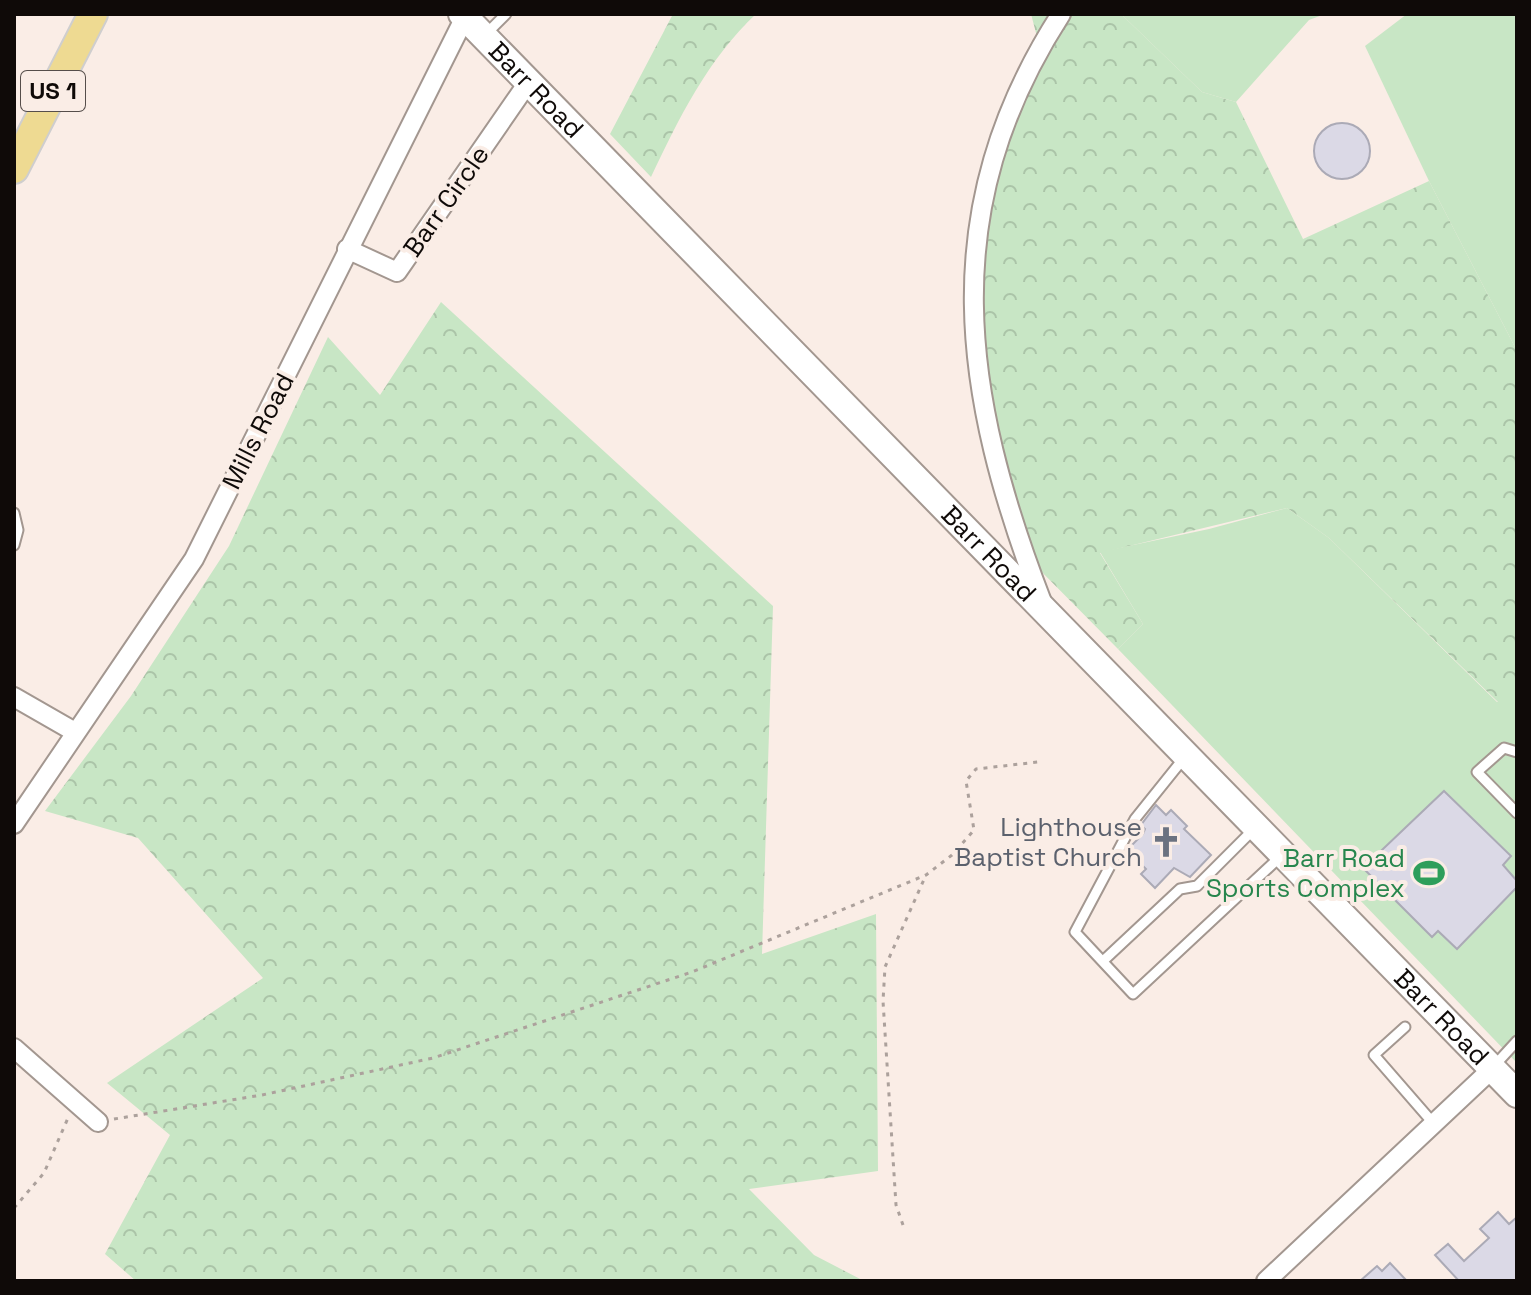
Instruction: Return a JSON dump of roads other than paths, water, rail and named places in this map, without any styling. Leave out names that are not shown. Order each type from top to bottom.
[{"type":"main road","name":"US 1","points":[[14,169],[93,14]]},
{"type":"street","points":[[1046,612],[996,471],[982,396],[973,287],[979,210],[991,162],[1025,76],[1061,14]]},
{"type":"street","name":"Barr Road","points":[[464,16],[527,84],[642,197],[1517,1094]]},
{"type":"street","name":"Mills Road","points":[[14,824],[194,559],[464,16]]},
{"type":"street","name":"Barr Circle","points":[[347,249],[397,272],[527,84]]},
{"type":"street","points":[[14,697],[75,732]]},
{"type":"street","points":[[14,1048],[98,1122]]},
{"type":"street","points":[[1266,1281],[1493,1068]]},
{"type":"lane","points":[[483,37],[506,14]]},
{"type":"lane","points":[[14,513],[18,530],[14,545]]},
{"type":"lane","points":[[1517,752],[1504,748],[1477,772],[1517,813]]},
{"type":"lane","points":[[1186,755],[1135,819],[1075,932],[1133,994],[1283,855]]},
{"type":"lane","points":[[1103,961],[1180,889],[1197,886],[1256,827]]},
{"type":"lane","points":[[1405,1027],[1374,1055],[1434,1124]]},
{"type":"lane","points":[[1493,1068],[1517,1041]]},
{"type":"place","name":"Lighthouse Baptist Church","points":[[1166,842]]},
{"type":"place","name":"Barr Road Sports Complex","points":[[1429,873]]}]
